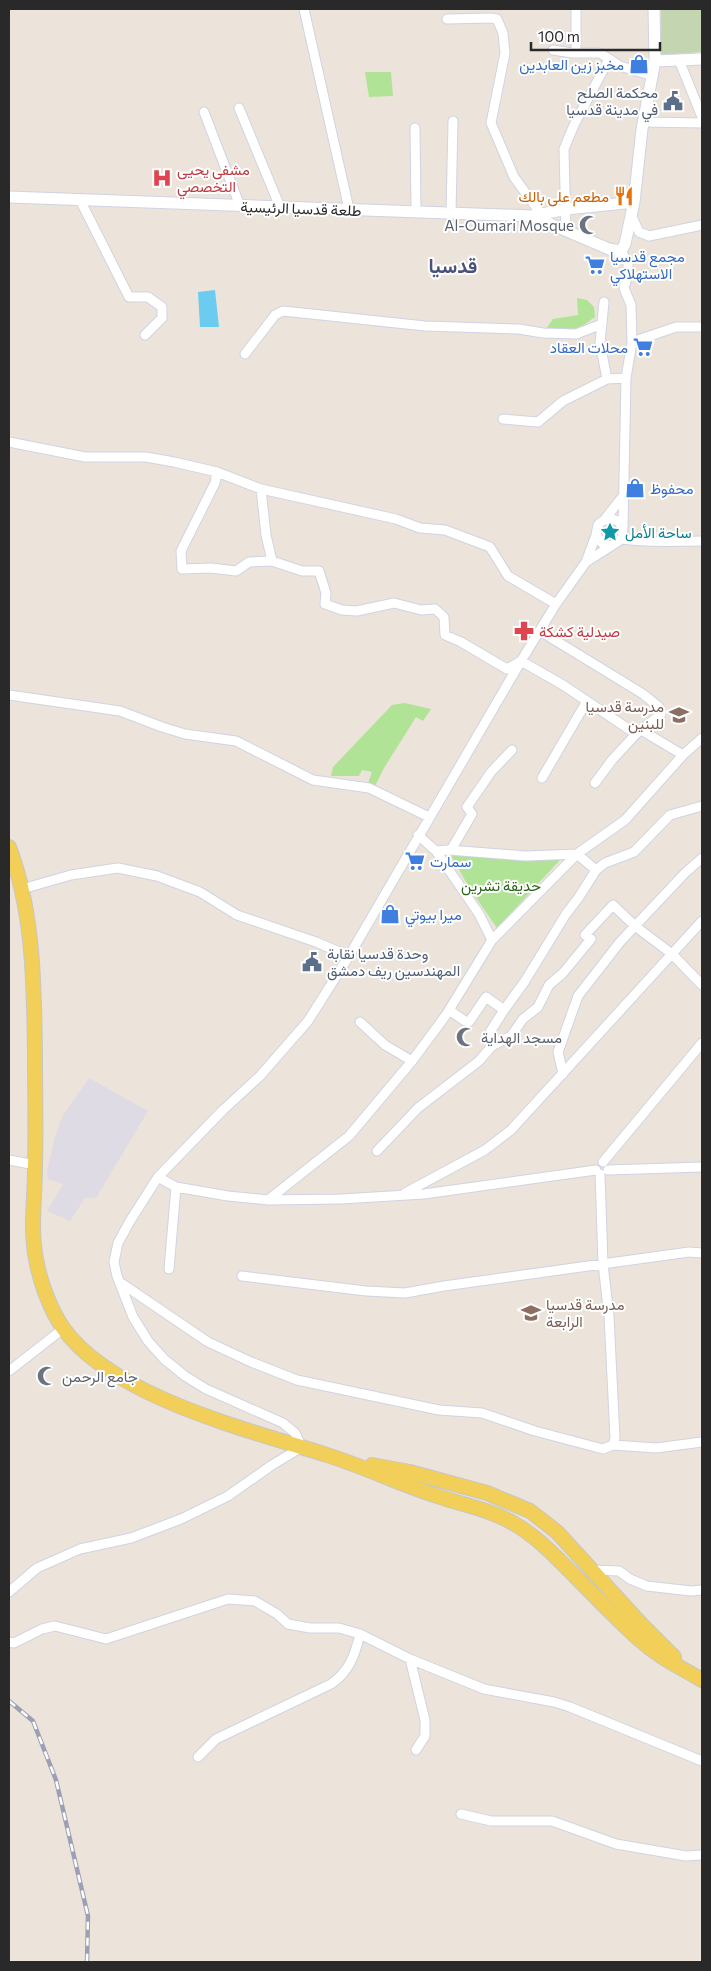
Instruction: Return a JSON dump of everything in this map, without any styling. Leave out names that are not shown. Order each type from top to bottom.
[{"type":"main road","points":[[621,251],[625,244],[634,202],[644,122],[656,61],[654,9]]},
{"type":"main road","points":[[656,61],[702,59]]},
{"type":"main road","name":"طلعة قدسيا الرئيسية","points":[[9,197],[537,215],[567,209],[634,202]]},
{"type":"main road","name":"طلعة قدسيا الرئيسية","points":[[537,215],[566,231],[609,249],[621,251]]},
{"type":"main road","points":[[9,847],[22,889],[29,930],[34,1022],[36,1165],[33,1231],[36,1259],[43,1286],[64,1328],[86,1352],[104,1366],[151,1394],[180,1407],[349,1462],[424,1492],[490,1512],[523,1528],[542,1543],[646,1645],[669,1663],[700,1679]]},
{"type":"main road","points":[[349,1462],[410,1472],[487,1493],[516,1504],[542,1520],[557,1532],[654,1638],[700,1679]]},
{"type":"street","points":[[576,9],[576,52]]},
{"type":"street","points":[[308,10],[348,210]]},
{"type":"street","points":[[447,19],[490,18],[497,19],[499,23],[503,33],[505,53],[491,122],[494,134],[514,176],[537,215]]},
{"type":"street","points":[[552,50],[600,53],[620,66],[653,76]]},
{"type":"street","points":[[566,231],[567,209],[564,149],[574,124],[609,59]]},
{"type":"street","points":[[679,60],[702,118]]},
{"type":"street","points":[[239,108],[280,207]]},
{"type":"street","points":[[204,112],[240,206]]},
{"type":"street","points":[[451,213],[453,121]]},
{"type":"street","points":[[644,122],[702,123]]},
{"type":"street","points":[[414,128],[416,212]]},
{"type":"street","points":[[80,200],[129,297],[148,297],[162,307],[162,318],[144,335]]},
{"type":"street","points":[[631,215],[639,232],[649,236],[702,225]]},
{"type":"street","points":[[621,251],[628,263],[628,274],[624,288],[631,306],[632,342],[626,378],[622,539]]},
{"type":"street","points":[[604,302],[600,343],[607,379]]},
{"type":"street","points":[[246,354],[275,315],[283,311],[425,326],[519,329],[543,333],[576,334],[602,324]]},
{"type":"street","points":[[632,342],[676,327],[702,327]]},
{"type":"street","points":[[504,419],[538,422],[563,401],[607,379],[626,378]]},
{"type":"street","points":[[9,442],[85,457],[146,456],[217,472],[261,489],[396,519],[420,528],[445,530],[490,547],[508,576],[556,604]]},
{"type":"street","points":[[217,472],[215,483],[181,551],[182,569],[211,568],[236,571],[249,562],[272,561],[302,572],[319,572],[326,593],[325,604],[342,610],[358,611],[394,603],[421,610],[435,609],[444,616],[445,636],[461,642],[507,669],[520,661]]},
{"type":"street","points":[[261,489],[266,535],[272,561]]},
{"type":"street","points":[[9,1592],[37,1568],[80,1549],[131,1538],[181,1519],[212,1504],[228,1496],[272,1465],[302,1447],[295,1433],[283,1424],[206,1389],[185,1376],[164,1359],[148,1340],[133,1317],[117,1276],[114,1262],[118,1243],[158,1177],[223,1110],[260,1076],[308,1021],[349,956],[520,661],[556,604],[586,562],[598,526],[623,496]]},
{"type":"street","points":[[605,519],[614,519],[621,524],[622,528]]},
{"type":"street","points":[[596,535],[602,543],[611,546]]},
{"type":"street","points":[[586,562],[622,539],[640,542],[668,540],[702,542]]},
{"type":"street","points":[[540,631],[643,694],[659,706],[661,714],[638,732],[612,760],[595,783]]},
{"type":"street","points":[[520,661],[638,732],[683,755]]},
{"type":"street","points":[[9,695],[120,711],[162,728],[185,734],[236,741],[314,780],[369,788],[429,817]]},
{"type":"street","points":[[542,778],[587,701]]},
{"type":"street","points":[[268,1200],[349,1136],[412,1061],[449,1010],[492,940],[577,854],[625,820],[683,755],[702,738]]},
{"type":"street","points":[[451,850],[472,814],[467,807],[491,772],[512,750]]},
{"type":"street","points":[[492,1046],[490,1032],[596,870],[605,863],[634,852],[670,815],[702,806]]},
{"type":"street","points":[[418,836],[436,851],[479,914],[492,940]]},
{"type":"street","points":[[436,851],[451,850],[526,856],[577,854],[596,870]]},
{"type":"street","points":[[563,1074],[558,1052],[578,996],[620,942],[685,873],[702,858]]},
{"type":"street","points":[[22,889],[71,875],[118,868],[147,874],[200,892],[237,914],[316,942],[349,956]]},
{"type":"street","points":[[377,1151],[418,1108],[479,1061],[492,1046],[511,1036],[523,1019],[538,1007],[549,985],[562,973],[591,939],[585,935],[614,905],[635,926],[672,954],[702,986]]},
{"type":"street","points":[[403,1194],[492,1145],[511,1130],[702,921]]},
{"type":"street","points":[[449,1010],[469,1022],[486,997],[504,1010]]},
{"type":"street","points":[[360,1022],[385,1045],[412,1061]]},
{"type":"street","points":[[612,1445],[615,1438],[609,1316],[603,1264],[602,1169],[702,1043]]},
{"type":"street","points":[[9,1160],[36,1165]]},
{"type":"street","points":[[158,1177],[176,1187],[228,1196],[268,1200],[341,1199],[424,1194],[602,1169],[702,1167]]},
{"type":"street","points":[[169,1270],[176,1187]]},
{"type":"street","points":[[242,1276],[366,1291],[406,1293],[689,1252],[702,1253]]},
{"type":"street","points":[[121,1283],[208,1342],[251,1362],[297,1380],[439,1410],[482,1412],[594,1448],[603,1449],[612,1445],[656,1448],[702,1442]]},
{"type":"street","points":[[9,1371],[64,1328]]},
{"type":"street","points":[[593,1570],[619,1571],[630,1579],[647,1586],[691,1592],[702,1590]]},
{"type":"street","points":[[9,1642],[14,1643],[46,1627],[55,1626],[106,1639],[228,1599],[255,1601],[277,1614],[288,1624],[310,1628],[339,1628],[360,1634],[410,1659],[484,1689],[570,1707],[702,1761]]},
{"type":"street","points":[[198,1757],[216,1739],[339,1679],[355,1656],[360,1634]]},
{"type":"street","points":[[410,1659],[425,1720],[426,1736],[416,1750]]},
{"type":"street","points":[[461,1814],[491,1821],[552,1821],[616,1844],[686,1856],[702,1855]]},
{"type":"shaded area","points":[[89,1078],[148,1111],[96,1198],[85,1198],[70,1221],[47,1211],[63,1184],[48,1179],[47,1171],[55,1137],[63,1115]]},
{"type":"green space","points":[[661,9],[702,9],[702,52],[661,55]]},
{"type":"green space","points":[[365,72],[391,72],[393,96],[369,97]]},
{"type":"green space","points":[[577,298],[587,300],[594,307],[595,317],[572,332],[561,333],[546,329],[553,319],[578,315]]},
{"type":"green space","points":[[405,703],[431,709],[423,721],[416,717],[375,786],[368,783],[372,772],[362,770],[359,776],[331,776],[333,767],[392,705]]},
{"type":"green space","name":"حديقة تشرين","points":[[450,854],[560,860],[497,928],[470,889]]},
{"type":"water","points":[[215,290],[219,327],[200,327],[198,292]]},
{"type":"railway","points":[[9,1701],[33,1721],[56,1780],[88,1916],[87,1962]]},
{"type":"place","name":"مخبز زين العابدين","points":[[639,64]]},
{"type":"place","name":"محكمة الصلح في مدينة قدسيا","points":[[673,101]]},
{"type":"place","name":"مشفى يحيى التخصصي","points":[[162,178]]},
{"type":"place","name":"مطعم على بالك","points":[[624,196]]},
{"type":"place","name":"Al-Oumari Mosque","points":[[589,225]]},
{"type":"place","name":"مجمع قدسيا الاستهلاكي","points":[[595,265]]},
{"type":"place","name":"محلات العقاد","points":[[643,347]]},
{"type":"place","name":"محفوظ","points":[[635,488]]},
{"type":"place","name":"ساحة الأمل","points":[[610,532]]},
{"type":"place","name":"صيدلية كشكة","points":[[524,631]]},
{"type":"place","name":"مدرسة قدسيا للبنين","points":[[679,715]]},
{"type":"place","name":"سمارت","points":[[415,861]]},
{"type":"place","name":"ميرا بيوتي","points":[[390,914]]},
{"type":"place","name":"وحدة قدسيا نقابة المهندسين ريف دمشق","points":[[312,962]]},
{"type":"place","name":"مسجد الهداية","points":[[466,1037]]},
{"type":"place","name":"مدرسة قدسيا الرابعة","points":[[531,1313]]},
{"type":"place","name":"جامع الرحمن","points":[[47,1376]]},
{"type":"district","name":"قدسيا","points":[[453,265]]}]
